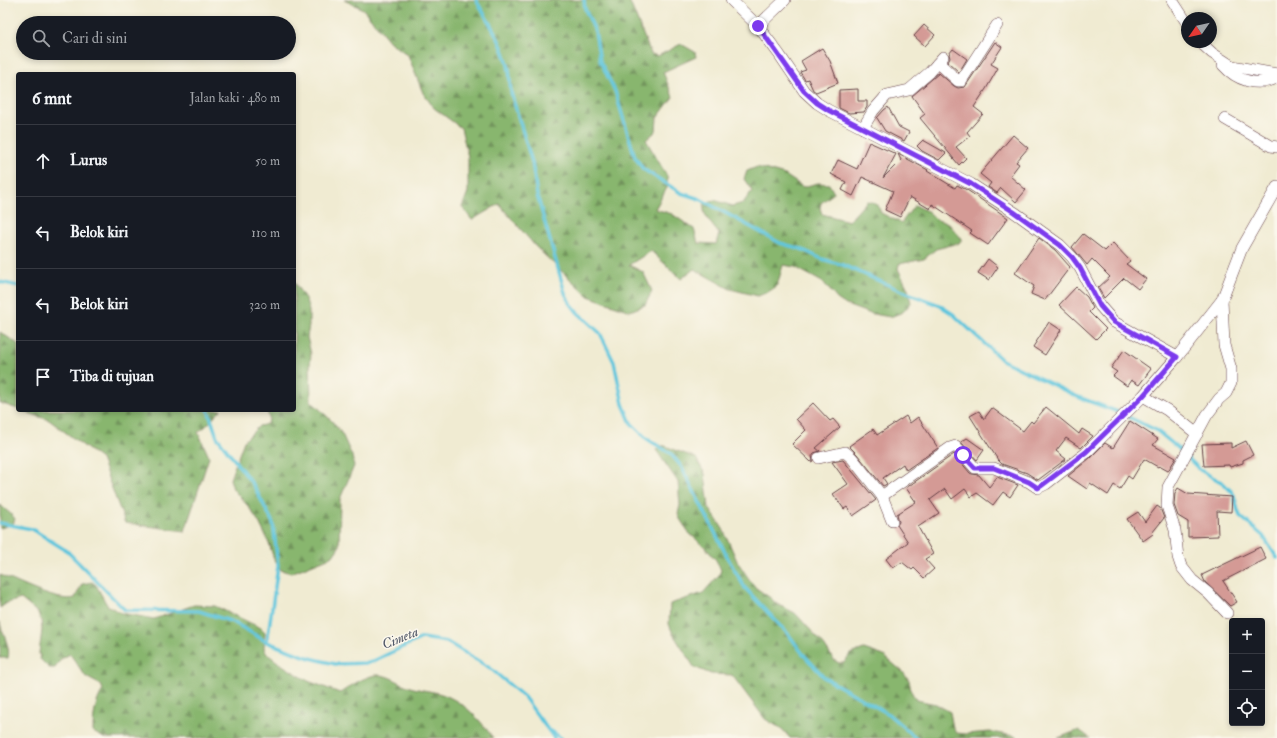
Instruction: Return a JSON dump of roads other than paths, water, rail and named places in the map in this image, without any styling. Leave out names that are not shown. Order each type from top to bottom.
[{"type":"street","points":[[732,0],[758,26],[804,91],[817,103],[971,184],[1014,212],[1060,245],[1072,257],[1080,268],[1100,306],[1114,322],[1177,357]]},
{"type":"street","points":[[758,26],[785,0]]},
{"type":"street","points":[[1172,0],[1181,14]]},
{"type":"street","points":[[863,128],[887,95],[909,90],[930,72],[940,61],[941,65],[958,81],[961,81],[997,25]]},
{"type":"street","points":[[1207,48],[1225,68],[1234,75],[1246,81],[1264,82],[1277,78]]},
{"type":"street","points":[[1212,53],[1232,66],[1277,74]]},
{"type":"street","points":[[1225,119],[1271,146],[1277,147]]},
{"type":"street","points":[[882,496],[944,451],[956,446],[975,468],[994,468],[1029,482],[1038,488],[1086,452],[1143,396],[1177,357],[1222,300],[1242,248],[1277,187]]},
{"type":"street","points":[[1222,300],[1224,345],[1231,369],[1231,383],[1226,393],[1219,398],[1207,415],[1168,487],[1167,506],[1175,530],[1178,556],[1181,566],[1192,580],[1208,593],[1227,612]]},
{"type":"street","points":[[1143,396],[1167,410],[1197,434]]},
{"type":"street","points":[[819,458],[845,452],[852,458],[882,496],[892,521]]},
{"type":"waterway","points":[[476,0],[494,31],[509,69],[512,96],[532,162],[537,195],[565,293],[577,312],[600,333],[614,362],[623,404],[631,423],[647,439],[670,453],[681,466],[730,562],[745,588],[789,635],[803,654],[825,678],[887,713],[916,738]]},
{"type":"waterway","points":[[584,0],[585,9],[595,31],[600,61],[615,91],[635,157],[643,169],[681,193],[700,199],[780,243],[801,249],[822,259],[843,265],[902,291],[939,305],[953,314],[1002,360],[1078,397],[1118,412],[1156,430],[1178,448],[1200,470],[1223,483],[1231,491],[1234,495],[1240,516],[1263,536],[1277,558]]},
{"type":"waterway","points":[[0,282],[16,286]]},
{"type":"waterway","points":[[209,412],[217,437],[254,486],[273,523],[278,566],[267,642]]},
{"type":"waterway","name":"Cimeta","points":[[0,523],[32,529],[67,551],[125,610],[199,611],[233,622],[267,642],[310,658],[335,664],[369,663],[422,638],[447,642],[490,668],[524,697],[554,738]]},
{"type":"waterway","name":"Cimeta","points":[[551,731],[561,738]]}]
